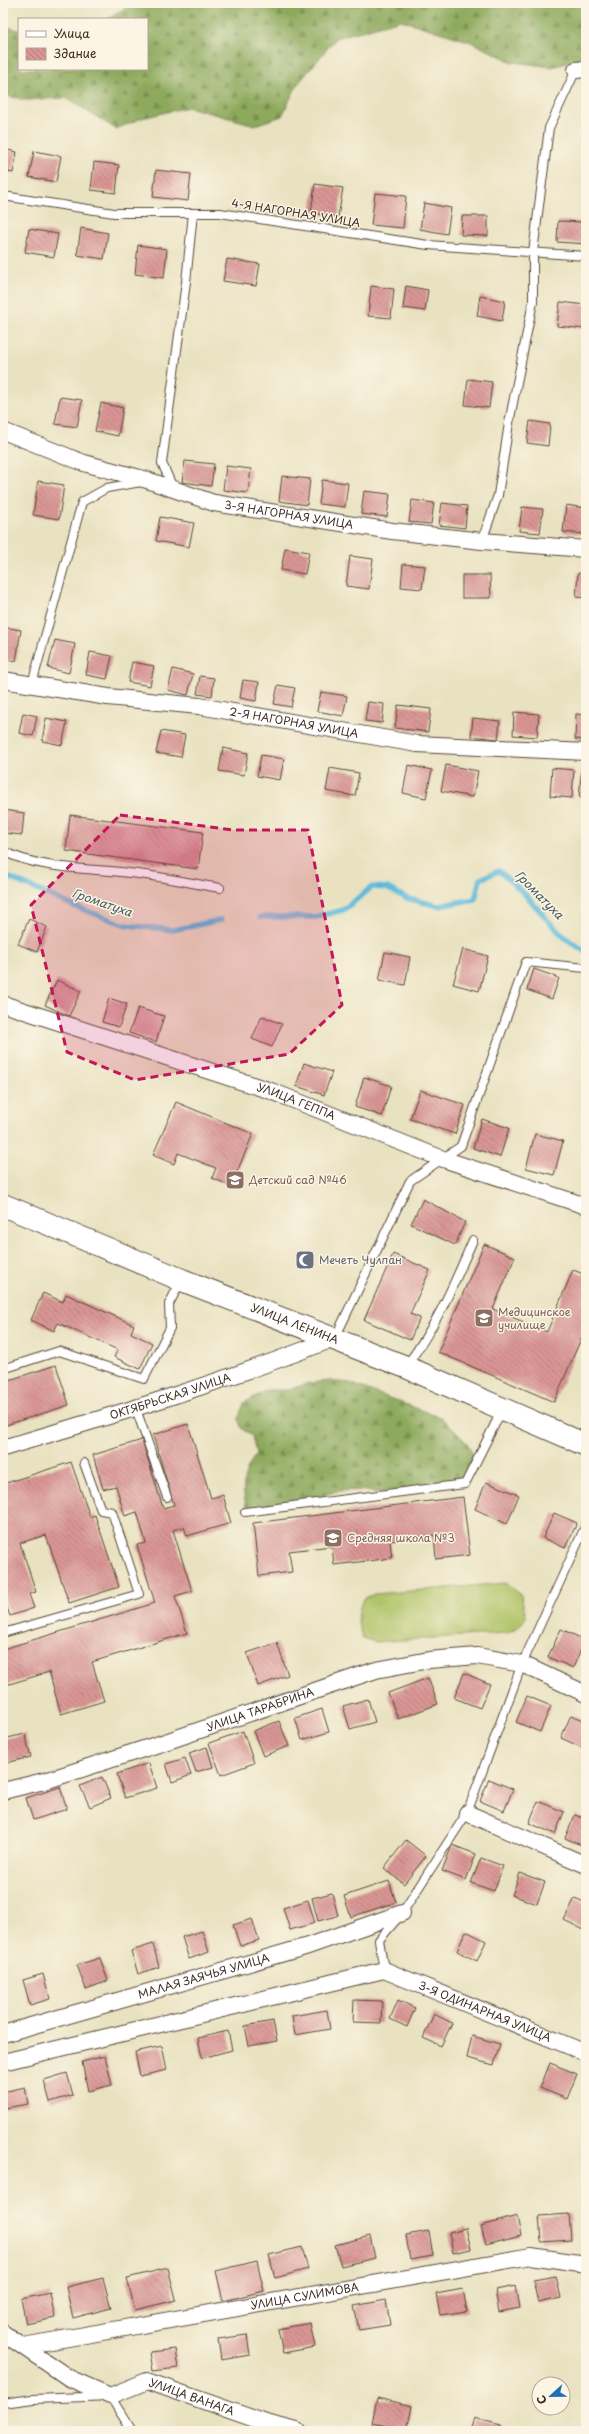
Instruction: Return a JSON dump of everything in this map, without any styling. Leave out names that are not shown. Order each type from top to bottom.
[{"type":"main road","name":"УЛИЦА ЛЕНИНА","points":[[3,1205],[182,1280],[335,1338],[406,1367],[586,1445]]},
{"type":"street","name":"3-Я НАГОРНАЯ УЛИЦА","points":[[3,432],[84,463],[147,480],[214,503],[392,531],[482,541],[586,549]]},
{"type":"street","name":"2-Я НАГОРНАЯ УЛИЦА","points":[[3,680],[108,697],[199,706],[417,744],[586,752]]},
{"type":"street","name":"УЛИЦА ГЕППА","points":[[3,1004],[271,1091],[443,1159],[586,1206]]},
{"type":"street","name":"ОКТЯБРЬСКАЯ УЛИЦА","points":[[3,1448],[136,1409],[269,1364],[335,1338]]},
{"type":"street","name":"УЛИЦА ТАРАБРИНА","points":[[3,1791],[48,1780],[376,1670],[429,1660],[477,1656],[522,1664],[586,1694]]},
{"type":"street","points":[[467,1813],[586,1864]]},
{"type":"street","name":"МАЛАЯ ЗАЯЧЬЯ УЛИЦА","points":[[3,2034],[308,1946],[402,1913]]},
{"type":"street","points":[[3,2062],[384,1970]]},
{"type":"street","name":"3-Я ОДИНАРНАЯ УЛИЦА","points":[[384,1970],[586,2053]]},
{"type":"street","name":"УЛИЦА СУЛИМОВА","points":[[23,2346],[531,2256],[586,2264]]},
{"type":"street","points":[[3,2333],[69,2378],[110,2396]]},
{"type":"street","name":"УЛИЦА ВАНАГА","points":[[110,2396],[147,2381],[266,2423],[297,2431]]},
{"type":"lane","points":[[482,541],[498,495],[509,423],[533,302],[533,252],[549,128],[581,69]]},
{"type":"lane","name":"4-Я НАГОРНАЯ УЛИЦА","points":[[3,196],[114,213],[220,212],[428,245],[586,256]]},
{"type":"lane","points":[[173,489],[162,463],[186,282],[193,213]]},
{"type":"lane","points":[[32,684],[82,502],[107,488],[147,480]]},
{"type":"lane","points":[[3,851],[15,857],[53,865],[131,873],[220,888]]},
{"type":"lane","points":[[335,1338],[410,1181],[461,1146],[526,962],[586,968]]},
{"type":"lane","points":[[406,1367],[422,1345],[443,1311],[473,1240]]},
{"type":"lane","points":[[3,1369],[59,1351],[144,1379],[170,1328],[169,1304],[182,1280]]},
{"type":"lane","points":[[136,1409],[167,1497]]},
{"type":"lane","points":[[245,1512],[465,1484],[503,1409]]},
{"type":"lane","points":[[3,1632],[139,1594],[112,1512],[101,1510],[84,1463]]},
{"type":"lane","points":[[384,1970],[380,1940],[402,1913],[467,1813],[522,1664],[586,1525]]},
{"type":"lane","points":[[3,2403],[33,2399],[110,2396],[132,2431]]},
{"type":"highlighted area","points":[[120,815],[233,830],[308,830],[342,1005],[289,1054],[135,1080],[67,1052],[31,905]]},
{"type":"green space","points":[[134,3],[586,3],[586,58],[552,67],[512,62],[471,42],[401,20],[336,38],[297,85],[282,116],[255,125],[188,107],[142,118],[116,129],[66,98],[25,100],[3,95],[3,26],[18,30],[18,70],[148,70],[148,18],[110,18]]},
{"type":"green space","points":[[330,1381],[350,1383],[442,1418],[467,1443],[475,1459],[473,1472],[441,1486],[377,1493],[361,1490],[338,1491],[297,1503],[267,1508],[246,1506],[244,1479],[256,1454],[252,1436],[242,1429],[238,1419],[244,1403],[267,1390],[288,1390],[309,1383]]},
{"type":"green space","points":[[506,1583],[521,1595],[526,1617],[520,1626],[507,1633],[375,1642],[363,1638],[359,1628],[358,1619],[363,1599],[374,1594]]},
{"type":"building","points":[[3,149],[17,152],[13,173],[3,171]]},
{"type":"building","points":[[34,151],[61,156],[56,182],[29,177]]},
{"type":"building","points":[[94,162],[119,165],[116,193],[91,190]]},
{"type":"building","points":[[156,170],[191,174],[188,201],[153,197]]},
{"type":"building","points":[[315,184],[343,188],[338,217],[311,213]]},
{"type":"building","points":[[375,193],[406,196],[403,228],[371,225]]},
{"type":"building","points":[[424,203],[451,208],[447,234],[420,229]]},
{"type":"building","points":[[462,216],[488,216],[488,236],[461,235]]},
{"type":"building","points":[[558,221],[586,222],[586,244],[557,242]]},
{"type":"building","points":[[81,228],[108,233],[104,259],[77,255]]},
{"type":"building","points":[[29,229],[58,234],[54,257],[25,252]]},
{"type":"building","points":[[138,245],[167,249],[164,278],[135,274]]},
{"type":"building","points":[[227,259],[260,264],[256,286],[223,281]]},
{"type":"building","points":[[371,286],[394,289],[391,318],[368,316]]},
{"type":"building","points":[[406,286],[428,290],[425,311],[403,308]]},
{"type":"building","points":[[480,296],[505,301],[502,321],[477,316]]},
{"type":"building","points":[[560,302],[586,305],[586,329],[557,326]]},
{"type":"building","points":[[468,379],[492,382],[489,408],[465,405]]},
{"type":"building","points":[[60,397],[82,400],[77,427],[55,424]]},
{"type":"building","points":[[101,403],[123,408],[118,436],[95,431]]},
{"type":"building","points":[[530,421],[550,424],[548,446],[527,443]]},
{"type":"building","points":[[185,461],[214,464],[211,486],[182,482]]},
{"type":"building","points":[[226,466],[251,469],[248,493],[223,490]]},
{"type":"building","points":[[282,476],[310,479],[307,505],[279,501]]},
{"type":"building","points":[[322,480],[348,483],[345,507],[319,504]]},
{"type":"building","points":[[38,481],[64,485],[59,519],[33,515]]},
{"type":"building","points":[[364,491],[390,494],[387,517],[361,514]]},
{"type":"building","points":[[412,500],[434,503],[431,524],[409,522]]},
{"type":"building","points":[[442,503],[467,506],[465,528],[439,525]]},
{"type":"building","points":[[566,505],[586,508],[583,534],[563,532]]},
{"type":"building","points":[[522,507],[543,509],[540,533],[519,531]]},
{"type":"building","points":[[160,517],[194,523],[189,547],[156,541]]},
{"type":"building","points":[[285,548],[309,552],[305,574],[281,570]]},
{"type":"building","points":[[350,556],[373,559],[369,589],[346,586]]},
{"type":"building","points":[[403,564],[425,566],[422,589],[401,587]]},
{"type":"building","points":[[578,573],[586,574],[586,598],[576,597]]},
{"type":"building","points":[[462,575],[490,575],[491,598],[462,598]]},
{"type":"building","points":[[3,627],[21,630],[16,661],[3,659]]},
{"type":"building","points":[[55,640],[75,644],[69,673],[48,668]]},
{"type":"building","points":[[90,652],[112,656],[107,679],[86,675]]},
{"type":"building","points":[[132,662],[154,666],[150,686],[128,682]]},
{"type":"building","points":[[173,669],[193,674],[188,695],[168,690]]},
{"type":"building","points":[[200,676],[214,678],[212,696],[197,694]]},
{"type":"building","points":[[243,680],[259,682],[256,701],[240,698]]},
{"type":"building","points":[[278,685],[295,688],[291,707],[274,704]]},
{"type":"building","points":[[321,692],[347,696],[343,716],[317,711]]},
{"type":"building","points":[[368,702],[384,704],[382,723],[365,721]]},
{"type":"building","points":[[398,705],[431,709],[428,732],[395,728]]},
{"type":"building","points":[[514,712],[539,714],[537,737],[513,735]]},
{"type":"building","points":[[23,713],[37,716],[33,736],[19,733]]},
{"type":"building","points":[[576,714],[586,715],[586,740],[575,739]]},
{"type":"building","points":[[46,718],[67,722],[62,745],[42,741]]},
{"type":"building","points":[[473,718],[500,721],[498,739],[471,736]]},
{"type":"building","points":[[161,731],[185,735],[181,757],[156,753]]},
{"type":"building","points":[[223,748],[248,753],[244,775],[219,771]]},
{"type":"building","points":[[261,755],[284,759],[280,780],[257,776]]},
{"type":"building","points":[[408,765],[432,770],[426,798],[403,793]]},
{"type":"building","points":[[446,765],[478,771],[473,797],[441,791]]},
{"type":"building","points":[[330,768],[359,773],[355,796],[326,791]]},
{"type":"building","points":[[552,768],[574,770],[572,798],[550,796]]},
{"type":"building","points":[[582,769],[586,770],[586,797],[579,797]]},
{"type":"building","points":[[3,810],[24,813],[22,835],[3,833]]},
{"type":"building","points":[[70,815],[203,832],[198,869],[66,851]]},
{"type":"building","points":[[29,919],[47,927],[37,952],[18,944]]},
{"type":"building","points":[[463,949],[488,956],[479,991],[453,984]]},
{"type":"building","points":[[385,952],[410,957],[405,985],[379,980]]},
{"type":"building","points":[[534,969],[559,978],[552,999],[527,990]]},
{"type":"building","points":[[57,980],[81,991],[69,1016],[45,1005]]},
{"type":"building","points":[[109,998],[127,1004],[119,1027],[102,1022]]},
{"type":"building","points":[[138,1008],[164,1016],[156,1042],[129,1033]]},
{"type":"building","points":[[262,1016],[282,1024],[272,1047],[252,1039]]},
{"type":"building","points":[[304,1063],[332,1072],[324,1095],[296,1086]]},
{"type":"building","points":[[364,1077],[391,1086],[382,1116],[355,1107]]},
{"type":"building","points":[[420,1090],[465,1105],[455,1134],[410,1119]]},
{"type":"building","points":[[176,1102],[253,1134],[231,1186],[212,1178],[216,1168],[178,1153],[174,1164],[153,1155]]},
{"type":"building","points":[[482,1119],[509,1128],[500,1157],[473,1148]]},
{"type":"building","points":[[535,1134],[563,1141],[554,1175],[526,1168]]},
{"type":"building","points":[[423,1199],[465,1222],[455,1245],[411,1224]]},
{"type":"building","name":"Медицинское училище","points":[[484,1244],[515,1257],[493,1309],[547,1332],[573,1270],[586,1275],[586,1327],[554,1402],[438,1352]]},
{"type":"building","points":[[393,1254],[430,1270],[410,1314],[420,1318],[410,1340],[364,1320]]},
{"type":"building","points":[[43,1293],[63,1302],[66,1294],[134,1325],[131,1333],[152,1343],[140,1369],[114,1357],[118,1350],[58,1323],[54,1331],[31,1320]]},
{"type":"building","points":[[56,1365],[69,1405],[3,1426],[3,1382]]},
{"type":"building","points":[[586,1401],[586,1416],[581,1414]]},
{"type":"building","points":[[188,1424],[211,1498],[223,1495],[231,1523],[187,1536],[184,1527],[173,1530],[192,1591],[175,1596],[187,1633],[92,1662],[104,1701],[61,1714],[49,1672],[3,1686],[3,1649],[155,1603],[137,1545],[146,1543],[137,1512],[125,1516],[116,1486],[103,1489],[93,1455],[142,1440],[163,1508],[174,1505],[153,1435]]},
{"type":"building","points":[[71,1462],[90,1517],[95,1515],[119,1587],[69,1603],[46,1535],[20,1543],[36,1592],[29,1594],[34,1608],[10,1616],[3,1596],[3,1484]]},
{"type":"building","points":[[486,1482],[519,1495],[507,1524],[475,1509]]},
{"type":"building","name":"Средняя школа №3","points":[[463,1497],[470,1555],[436,1559],[434,1535],[390,1541],[392,1558],[334,1565],[332,1546],[289,1551],[292,1572],[259,1576],[253,1523]]},
{"type":"building","points":[[554,1513],[577,1523],[565,1548],[543,1538]]},
{"type":"building","points":[[561,1629],[585,1640],[573,1668],[548,1657]]},
{"type":"building","points":[[277,1643],[288,1675],[258,1686],[247,1653]]},
{"type":"building","points":[[464,1673],[490,1684],[480,1708],[454,1698]]},
{"type":"building","points":[[428,1678],[438,1704],[398,1719],[388,1693]]},
{"type":"building","points":[[527,1696],[551,1706],[540,1732],[516,1722]]},
{"type":"building","points":[[368,1699],[375,1722],[350,1729],[343,1706]]},
{"type":"building","points":[[322,1709],[329,1732],[302,1740],[295,1718]]},
{"type":"building","points":[[571,1715],[586,1721],[586,1741],[583,1748],[561,1738]]},
{"type":"building","points":[[279,1721],[289,1746],[263,1756],[253,1731]]},
{"type":"building","points":[[243,1731],[254,1763],[221,1775],[209,1743]]},
{"type":"building","points":[[25,1734],[31,1757],[5,1763],[3,1739]]},
{"type":"building","points":[[207,1747],[213,1767],[196,1772],[189,1753]]},
{"type":"building","points":[[185,1758],[191,1775],[172,1782],[166,1764]]},
{"type":"building","points":[[149,1763],[157,1788],[125,1798],[117,1774]]},
{"type":"building","points":[[102,1777],[111,1798],[90,1807],[80,1786]]},
{"type":"building","points":[[489,1779],[513,1789],[504,1811],[480,1801]]},
{"type":"building","points":[[60,1787],[67,1809],[33,1820],[26,1798]]},
{"type":"building","points":[[538,1801],[564,1812],[555,1834],[529,1823]]},
{"type":"building","points":[[575,1815],[586,1819],[586,1847],[565,1838]]},
{"type":"building","points":[[406,1840],[426,1856],[404,1884],[384,1868]]},
{"type":"building","points":[[452,1845],[476,1854],[466,1880],[442,1871]]},
{"type":"building","points":[[481,1858],[503,1866],[494,1891],[471,1883]]},
{"type":"building","points":[[520,1873],[545,1882],[537,1904],[512,1895]]},
{"type":"building","points":[[389,1881],[396,1902],[351,1917],[344,1896]]},
{"type":"building","points":[[332,1893],[338,1916],[318,1921],[312,1898]]},
{"type":"building","points":[[575,1898],[586,1903],[586,1931],[564,1920]]},
{"type":"building","points":[[308,1900],[315,1923],[290,1930],[283,1908]]},
{"type":"building","points":[[252,1919],[259,1940],[240,1946],[233,1925]]},
{"type":"building","points":[[202,1931],[209,1952],[189,1959],[182,1937]]},
{"type":"building","points":[[466,1931],[486,1941],[477,1961],[457,1951]]},
{"type":"building","points":[[153,1944],[159,1967],[138,1974],[131,1951]]},
{"type":"building","points":[[100,1958],[108,1981],[86,1989],[77,1965]]},
{"type":"building","points":[[43,1974],[50,1999],[30,2005],[23,1980]]},
{"type":"building","points":[[354,2000],[382,2001],[381,2023],[353,2022]]},
{"type":"building","points":[[398,2000],[415,2008],[407,2027],[390,2019]]},
{"type":"building","points":[[327,2010],[330,2029],[295,2035],[292,2016]]},
{"type":"building","points":[[434,2014],[452,2023],[441,2046],[423,2038]]},
{"type":"building","points":[[273,2021],[277,2041],[249,2046],[245,2026]]},
{"type":"building","points":[[228,2031],[232,2050],[202,2058],[198,2038]]},
{"type":"building","points":[[472,2036],[500,2044],[494,2065],[467,2058]]},
{"type":"building","points":[[162,2046],[167,2070],[140,2076],[135,2052]]},
{"type":"building","points":[[105,2056],[112,2085],[88,2091],[82,2062]]},
{"type":"building","points":[[550,2063],[577,2074],[567,2099],[540,2088]]},
{"type":"building","points":[[67,2073],[73,2095],[50,2102],[44,2080]]},
{"type":"building","points":[[25,2087],[28,2104],[5,2108],[3,2092]]},
{"type":"building","points":[[569,2214],[571,2240],[541,2242],[539,2216]]},
{"type":"building","points":[[517,2216],[521,2236],[486,2245],[481,2226]]},
{"type":"building","points":[[466,2228],[471,2249],[453,2253],[449,2232]]},
{"type":"building","points":[[429,2231],[433,2256],[410,2260],[406,2235]]},
{"type":"building","points":[[370,2236],[375,2258],[341,2266],[335,2245]]},
{"type":"building","points":[[302,2247],[308,2269],[275,2278],[269,2255]]},
{"type":"building","points":[[257,2261],[264,2291],[223,2301],[216,2271]]},
{"type":"building","points":[[168,2268],[176,2300],[135,2310],[127,2278]]},
{"type":"building","points":[[556,2276],[561,2298],[538,2303],[533,2280]]},
{"type":"building","points":[[103,2278],[111,2308],[73,2318],[66,2287]]},
{"type":"building","points":[[516,2286],[520,2308],[499,2312],[495,2290]]},
{"type":"building","points":[[463,2289],[467,2311],[440,2315],[436,2294]]},
{"type":"building","points":[[50,2293],[55,2318],[26,2324],[21,2299]]},
{"type":"building","points":[[386,2300],[390,2325],[359,2330],[354,2306]]},
{"type":"building","points":[[310,2323],[315,2347],[283,2353],[278,2329]]},
{"type":"building","points":[[247,2335],[250,2355],[221,2360],[218,2339]]},
{"type":"building","points":[[175,2349],[178,2368],[153,2371],[150,2352]]},
{"type":"building","points":[[377,2398],[412,2406],[407,2430],[372,2423]]},
{"type":"building","points":[[474,2418],[501,2425],[499,2431],[470,2431]]},
{"type":"waterway","name":"Громатуха","points":[[260,917],[316,917],[343,910],[372,887],[387,888],[406,898],[439,906],[475,899],[480,879],[499,871],[524,893],[562,935],[586,951]]},
{"type":"waterway","name":"Громатуха","points":[[3,875],[76,907],[126,925],[173,930],[221,920]]},
{"type":"place","name":"Детский сад №46","points":[[235,1180]]},
{"type":"place","name":"Мечеть Чулпан","points":[[305,1260]]},
{"type":"place","name":"Медицинское училище","points":[[484,1318]]},
{"type":"place","name":"Средняя школа №3","points":[[333,1538]]}]
